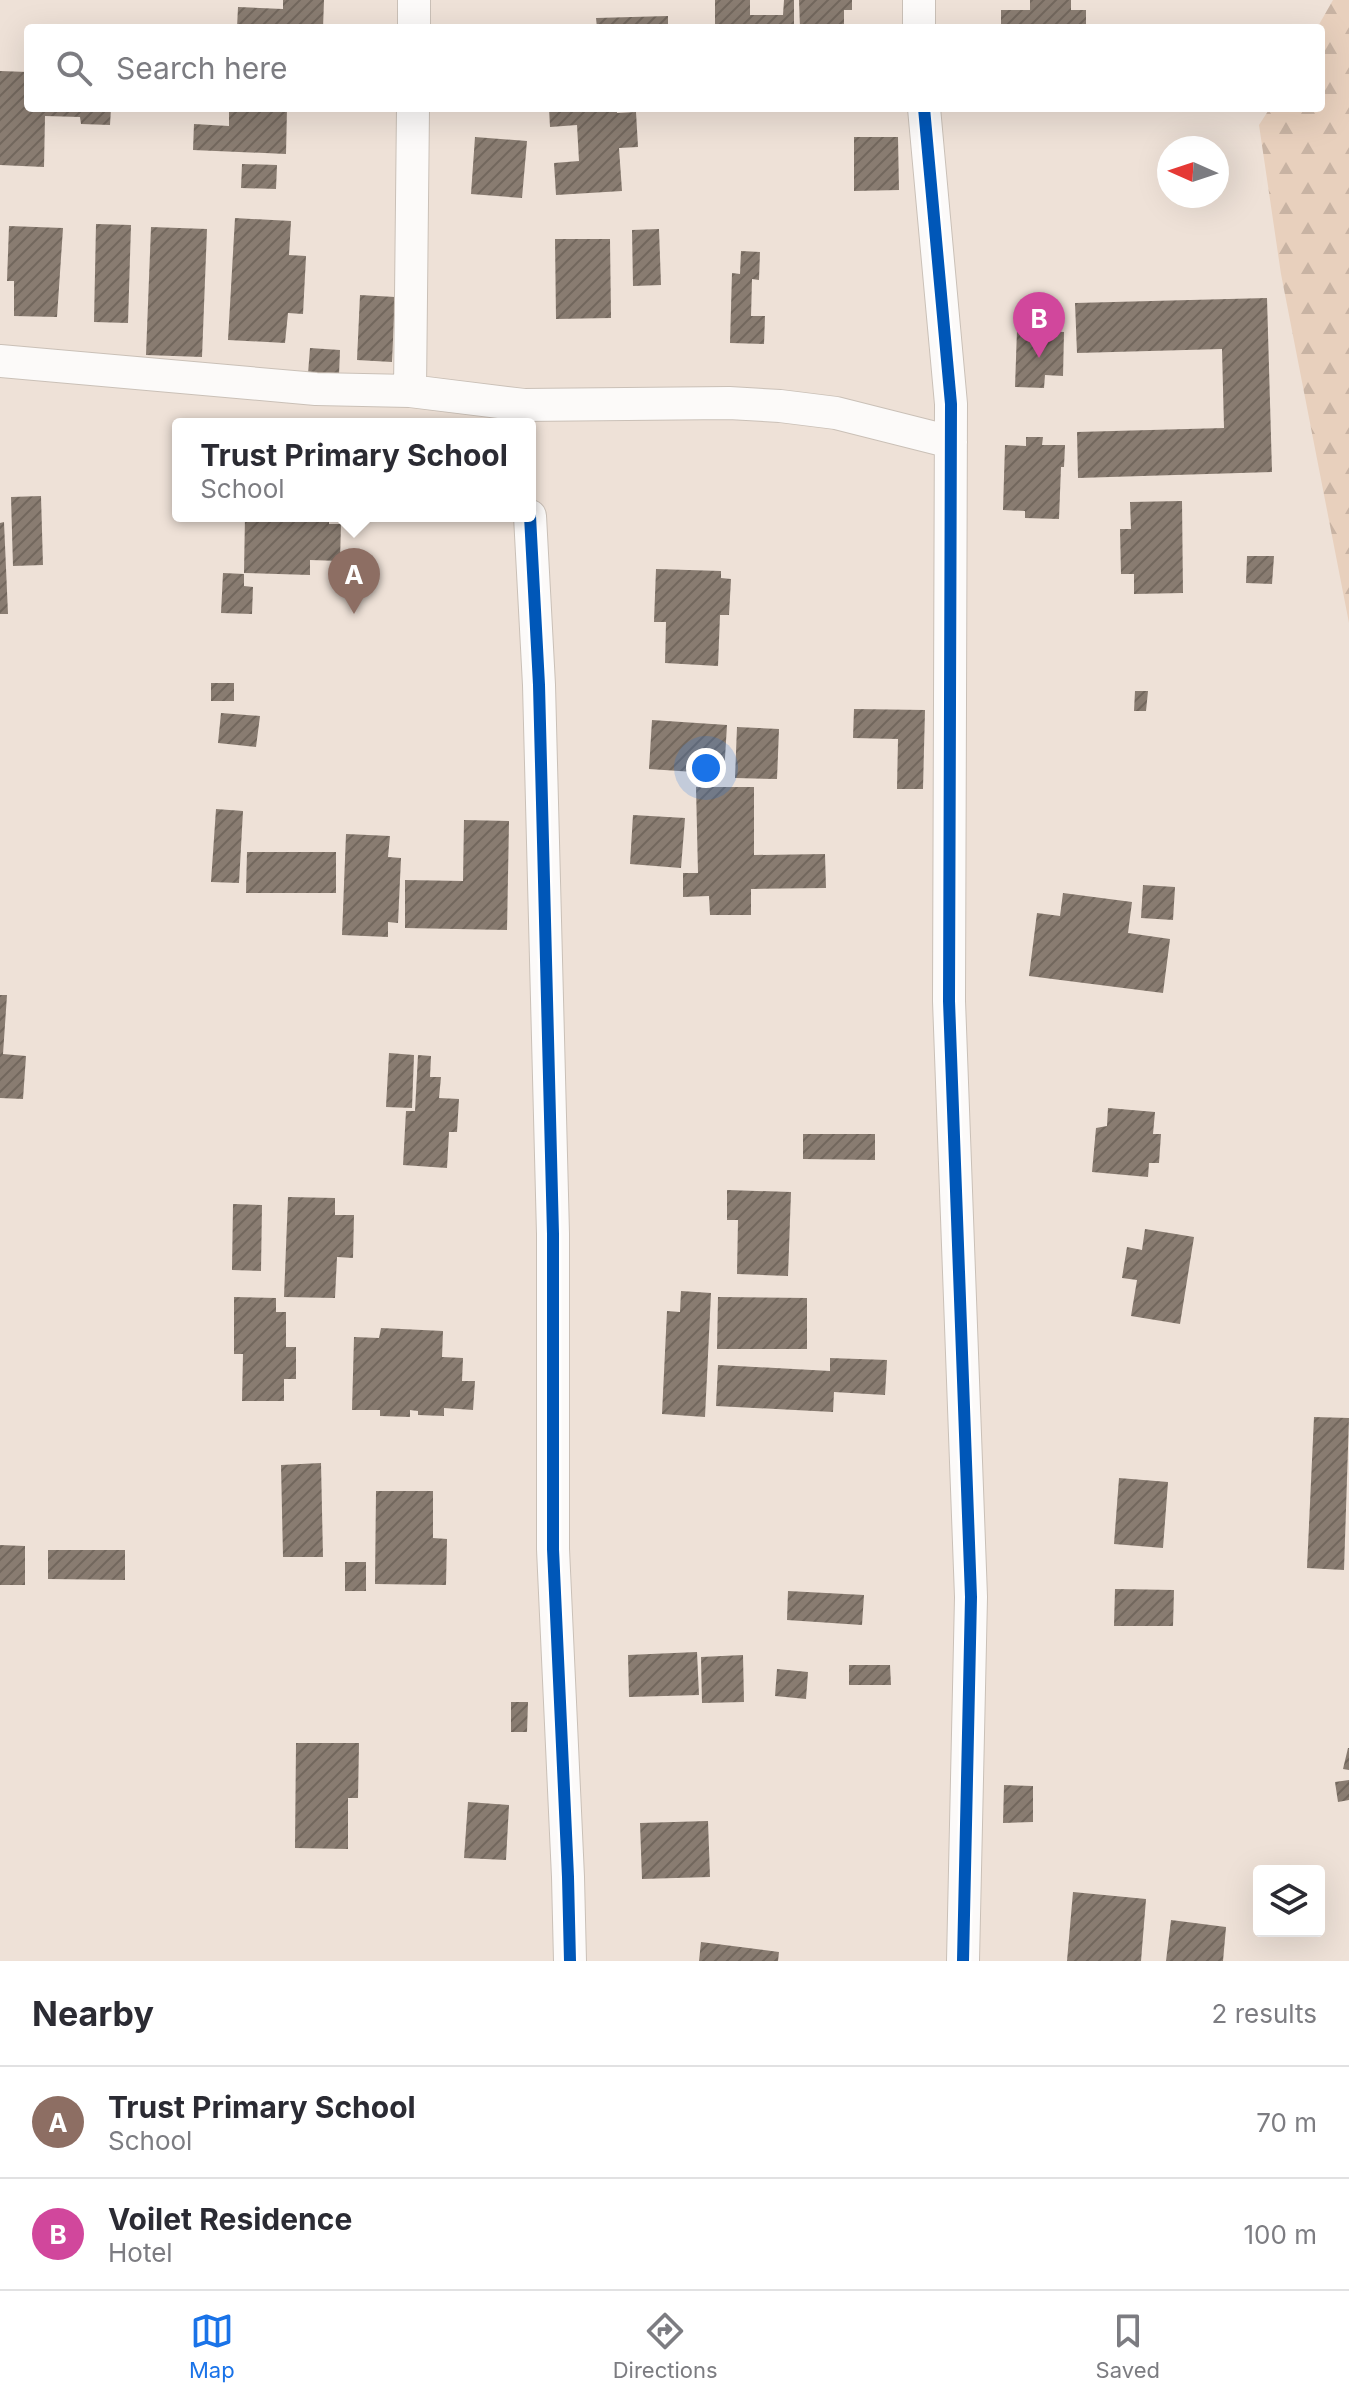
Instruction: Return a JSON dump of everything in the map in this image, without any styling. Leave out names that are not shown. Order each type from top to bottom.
[{"type":"street","points":[[414,0],[414,24]]},
{"type":"street","points":[[919,0],[919,24]]},
{"type":"street","points":[[410,391],[413,112]]},
{"type":"street","points":[[924,112],[951,404],[949,1001],[971,1597],[963,1961]]},
{"type":"street","points":[[0,361],[316,389],[410,391],[524,415],[729,403],[780,406],[836,413],[951,442]]},
{"type":"street","points":[[530,522],[539,685],[553,1234],[553,1549],[570,1961]]},
{"type":"green space","points":[[1333,0],[1349,0],[1349,623],[1281,274],[1259,125],[1267,112],[1325,112],[1325,24],[1319,24]]},
{"type":"building","points":[[283,0],[324,0],[323,24],[237,24],[238,7],[283,9]]},
{"type":"building","points":[[715,0],[750,0],[750,15],[783,15],[784,0],[794,0],[794,24],[715,24]]},
{"type":"building","points":[[799,0],[852,0],[852,10],[844,10],[844,24],[800,24]]},
{"type":"building","points":[[1030,0],[1071,0],[1071,10],[1086,10],[1086,24],[1001,24],[1001,10],[1030,10]]},
{"type":"building","points":[[668,16],[668,24],[597,24],[596,18]]},
{"type":"building","points":[[0,71],[24,72],[24,112],[111,112],[110,125],[81,124],[80,117],[45,116],[44,167],[0,165]]},
{"type":"building","points":[[229,112],[287,112],[286,154],[193,150],[194,124],[229,126]]},
{"type":"building","points":[[549,112],[636,112],[638,147],[619,148],[622,191],[556,195],[554,163],[579,161],[577,125],[550,127]]},
{"type":"building","points":[[475,137],[527,141],[522,198],[471,194]]},
{"type":"building","points":[[854,137],[898,137],[899,190],[854,191]]},
{"type":"building","points":[[242,164],[277,165],[276,189],[241,188]]},
{"type":"building","points":[[235,218],[291,221],[289,255],[306,256],[303,314],[288,313],[285,343],[228,340]]},
{"type":"building","points":[[96,224],[131,225],[128,323],[94,322]]},
{"type":"building","points":[[9,226],[63,228],[57,317],[14,316],[14,281],[7,281]]},
{"type":"building","points":[[151,227],[207,229],[202,357],[146,355]]},
{"type":"building","points":[[659,229],[661,285],[633,286],[632,230]]},
{"type":"building","points":[[555,239],[610,239],[611,318],[556,319]]},
{"type":"building","points":[[741,251],[760,252],[759,280],[752,279],[751,316],[765,316],[764,344],[730,343],[732,273],[740,274]]},
{"type":"building","points":[[360,295],[395,297],[392,362],[357,360]]},
{"type":"building","points":[[1267,298],[1272,472],[1078,478],[1077,432],[1224,428],[1222,349],[1077,353],[1075,303]]},
{"type":"building","points":[[1017,330],[1064,332],[1063,376],[1045,375],[1044,388],[1015,387]]},
{"type":"building","points":[[310,348],[340,350],[339,375],[308,374]]},
{"type":"building","points":[[1026,437],[1043,437],[1042,445],[1065,445],[1059,519],[1025,518],[1025,511],[1003,510],[1005,445],[1026,446]]},
{"type":"building","points":[[41,496],[43,565],[13,566],[11,497]]},
{"type":"building","points":[[1182,501],[1183,593],[1134,594],[1134,574],[1121,574],[1120,529],[1131,529],[1130,502]]},
{"type":"building","points":[[4,522],[8,614],[0,614],[0,523]]},
{"type":"building","points":[[245,522],[341,524],[340,561],[310,560],[310,575],[244,573]]},
{"type":"building","points":[[1247,556],[1274,556],[1272,584],[1246,583]]},
{"type":"building","points":[[656,569],[721,571],[721,578],[731,579],[729,615],[720,615],[718,666],[665,663],[666,622],[654,622]]},
{"type":"building","points":[[223,573],[244,574],[244,586],[253,587],[252,614],[221,613]]},
{"type":"building","points":[[211,683],[234,683],[234,701],[211,701]]},
{"type":"building","points":[[1135,691],[1148,691],[1146,711],[1134,711]]},
{"type":"building","points":[[854,709],[925,710],[923,789],[897,789],[898,739],[853,738]]},
{"type":"building","points":[[221,713],[260,716],[256,747],[218,743]]},
{"type":"building","points":[[652,720],[727,725],[724,774],[649,769]]},
{"type":"building","points":[[737,727],[779,729],[777,779],[735,778]]},
{"type":"building","points":[[696,787],[754,787],[754,855],[825,854],[826,888],[751,889],[751,915],[710,915],[709,896],[683,897],[683,873],[698,873]]},
{"type":"building","points":[[216,809],[243,811],[239,883],[211,882]]},
{"type":"building","points":[[633,815],[685,818],[681,868],[630,864]]},
{"type":"building","points":[[464,820],[509,821],[507,930],[405,928],[405,880],[463,881]]},
{"type":"building","points":[[346,834],[390,836],[388,857],[401,858],[398,923],[388,922],[388,937],[342,935]]},
{"type":"building","points":[[247,852],[336,852],[336,893],[246,893]]},
{"type":"building","points":[[1143,885],[1175,887],[1173,920],[1141,918]]},
{"type":"building","points":[[1063,893],[1132,902],[1128,933],[1170,939],[1163,993],[1029,976],[1037,913],[1060,916]]},
{"type":"building","points":[[0,995],[7,995],[3,1054],[26,1056],[23,1099],[0,1098]]},
{"type":"building","points":[[389,1053],[414,1055],[412,1108],[386,1107]]},
{"type":"building","points":[[418,1055],[431,1056],[430,1077],[441,1077],[439,1098],[459,1099],[457,1132],[449,1132],[447,1168],[403,1165],[406,1111],[415,1111]]},
{"type":"building","points":[[1108,1108],[1155,1112],[1153,1134],[1161,1134],[1159,1163],[1149,1163],[1148,1177],[1092,1172],[1096,1128],[1107,1126]]},
{"type":"building","points":[[803,1134],[875,1134],[875,1160],[803,1159]]},
{"type":"building","points":[[727,1190],[791,1192],[788,1276],[737,1274],[738,1220],[727,1220]]},
{"type":"building","points":[[288,1197],[335,1198],[335,1215],[354,1215],[353,1258],[337,1257],[335,1298],[284,1297]]},
{"type":"building","points":[[233,1204],[262,1205],[261,1271],[232,1270]]},
{"type":"building","points":[[1145,1229],[1194,1237],[1180,1324],[1131,1316],[1137,1280],[1122,1278],[1127,1247],[1142,1250]]},
{"type":"building","points":[[681,1291],[711,1293],[705,1417],[662,1414],[667,1311],[680,1312]]},
{"type":"building","points":[[234,1297],[276,1298],[276,1312],[286,1312],[286,1347],[296,1347],[296,1379],[284,1379],[284,1401],[242,1401],[243,1354],[234,1354]]},
{"type":"building","points":[[718,1297],[807,1298],[807,1349],[717,1349]]},
{"type":"building","points":[[381,1328],[443,1331],[442,1357],[463,1358],[462,1381],[475,1381],[473,1410],[444,1408],[444,1416],[418,1415],[418,1411],[410,1410],[410,1417],[380,1416],[380,1410],[352,1410],[354,1337],[379,1338]]},
{"type":"building","points":[[830,1358],[887,1360],[885,1395],[834,1392],[833,1412],[716,1406],[718,1365],[830,1371]]},
{"type":"building","points":[[1314,1417],[1349,1418],[1344,1570],[1307,1568]]},
{"type":"building","points":[[321,1463],[323,1557],[283,1557],[281,1465]]},
{"type":"building","points":[[1119,1478],[1168,1482],[1163,1548],[1114,1544]]},
{"type":"building","points":[[376,1491],[433,1491],[433,1538],[447,1539],[446,1585],[375,1584]]},
{"type":"building","points":[[0,1545],[25,1546],[25,1585],[0,1585]]},
{"type":"building","points":[[48,1550],[125,1550],[125,1580],[48,1579]]},
{"type":"building","points":[[345,1562],[366,1562],[366,1591],[345,1591]]},
{"type":"building","points":[[1115,1589],[1174,1590],[1173,1626],[1114,1626]]},
{"type":"building","points":[[788,1591],[864,1595],[862,1625],[787,1620]]},
{"type":"building","points":[[697,1652],[699,1695],[629,1697],[628,1655]]},
{"type":"building","points":[[743,1655],[744,1702],[702,1703],[701,1657]]},
{"type":"building","points":[[849,1665],[890,1665],[891,1685],[849,1685]]},
{"type":"building","points":[[777,1669],[808,1672],[806,1699],[775,1696]]},
{"type":"building","points":[[511,1702],[528,1702],[527,1732],[511,1732]]},
{"type":"building","points":[[296,1743],[359,1743],[358,1798],[348,1798],[348,1849],[295,1848]]},
{"type":"building","points":[[1349,1748],[1349,1770],[1343,1769]]},
{"type":"building","points":[[1349,1780],[1349,1800],[1338,1802],[1335,1782]]},
{"type":"building","points":[[1004,1785],[1033,1786],[1033,1822],[1003,1823]]},
{"type":"building","points":[[468,1802],[509,1805],[506,1860],[464,1858]]},
{"type":"building","points":[[708,1821],[710,1877],[642,1879],[640,1823]]},
{"type":"building","points":[[1073,1892],[1146,1899],[1141,1961],[1067,1961]]},
{"type":"building","points":[[1171,1920],[1226,1927],[1223,1961],[1166,1961]]},
{"type":"building","points":[[701,1942],[779,1952],[778,1961],[699,1961]]},
{"type":"cycle path","points":[[924,112],[951,404],[949,1001],[971,1597],[963,1961]]},
{"type":"cycle path","points":[[530,522],[539,685],[553,1234],[553,1549],[570,1961]]},
{"type":"place","name":"Voilet Residence","points":[[1039,358]]},
{"type":"place","name":"Trust Primary School","points":[[354,614]]}]
